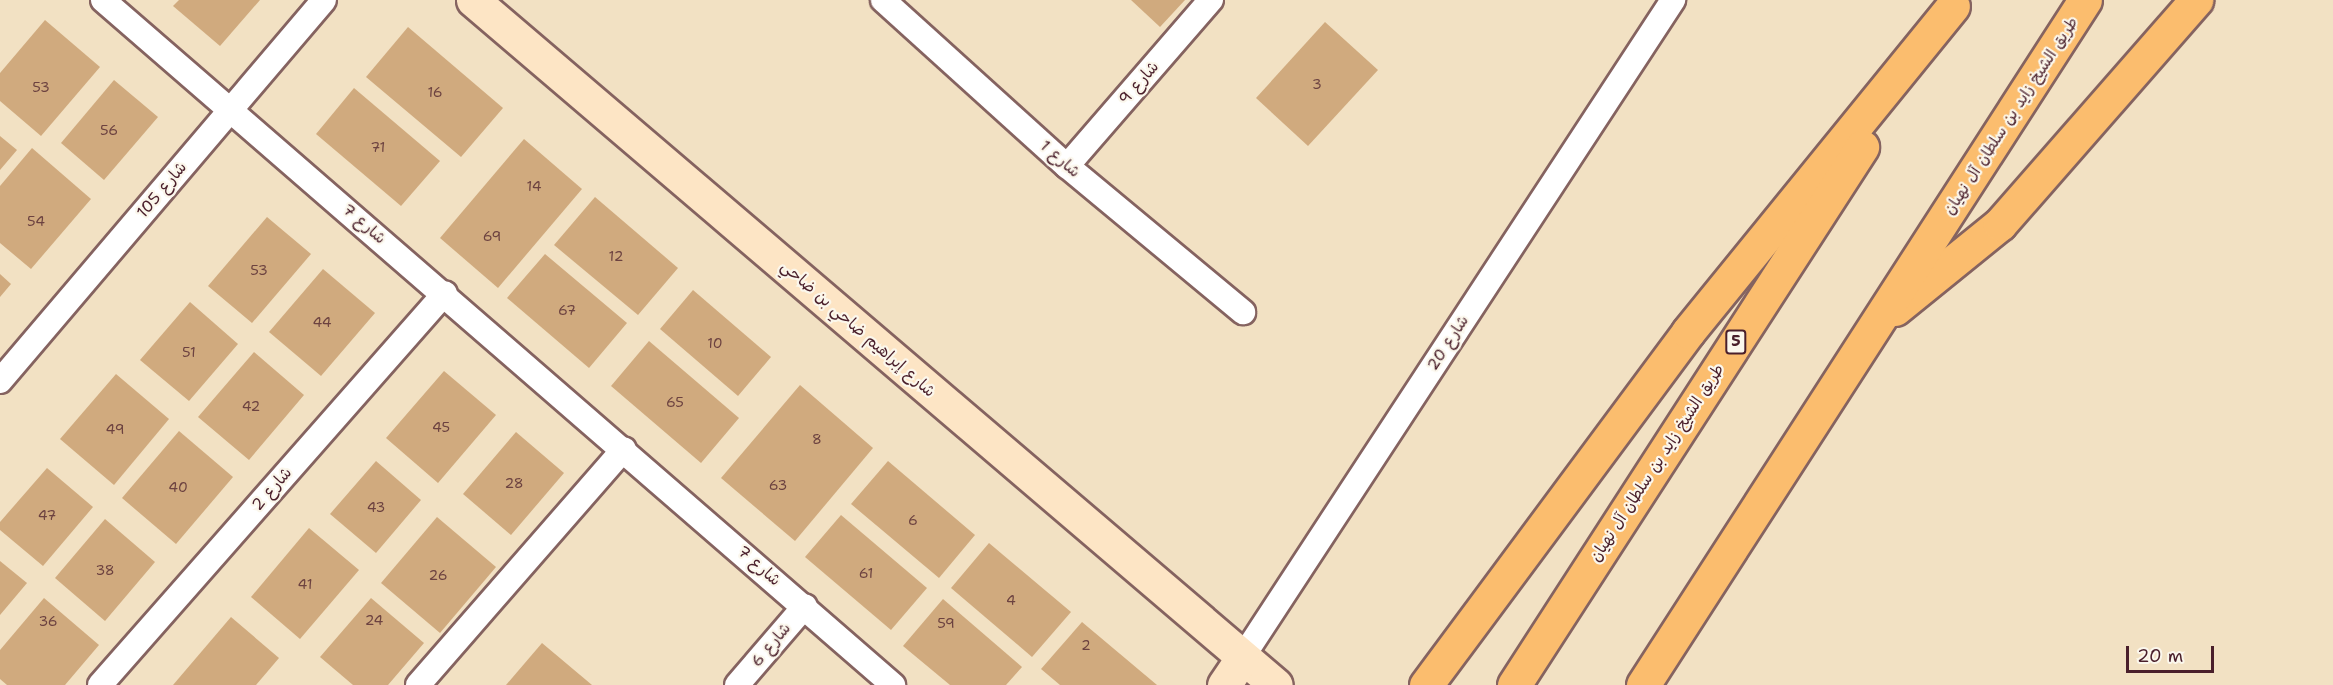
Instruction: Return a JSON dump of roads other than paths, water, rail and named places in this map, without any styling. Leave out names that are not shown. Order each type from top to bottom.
[{"type":"highway","name":"طريق الشيخ زايد بن سلطان آل نهيان","points":[[1643,685],[1870,329],[2085,0]]},
{"type":"highway","points":[[1870,329],[2000,224],[2196,0]]},
{"type":"highway","name":"طريق الشيخ زايد بن سلطان آل نهيان","points":[[1514,685],[1956,3]]},
{"type":"highway","points":[[1426,685],[1444,655],[1688,332],[1956,3]]},
{"type":"street","name":"شارع 7","points":[[103,0],[445,293],[893,685]]},
{"type":"street","name":"شارع 105","points":[[0,381],[324,0]]},
{"type":"street","name":"شارع إبراهيم ضاحي بن ضاحي","points":[[473,0],[1276,685]]},
{"type":"street","name":"شارع 1","points":[[883,0],[1067,166],[1243,312]]},
{"type":"street","name":"شارع 9","points":[[1067,166],[1211,0]]},
{"type":"street","name":"شارع 20","points":[[1224,685],[1673,0]]},
{"type":"street","name":"شارع 2","points":[[100,685],[445,293]]},
{"type":"street","points":[[418,685],[624,449]]},
{"type":"street","name":"شارع 6","points":[[737,685],[805,606]]},
{"type":"street","points":[[1412,685],[1444,655]]}]
